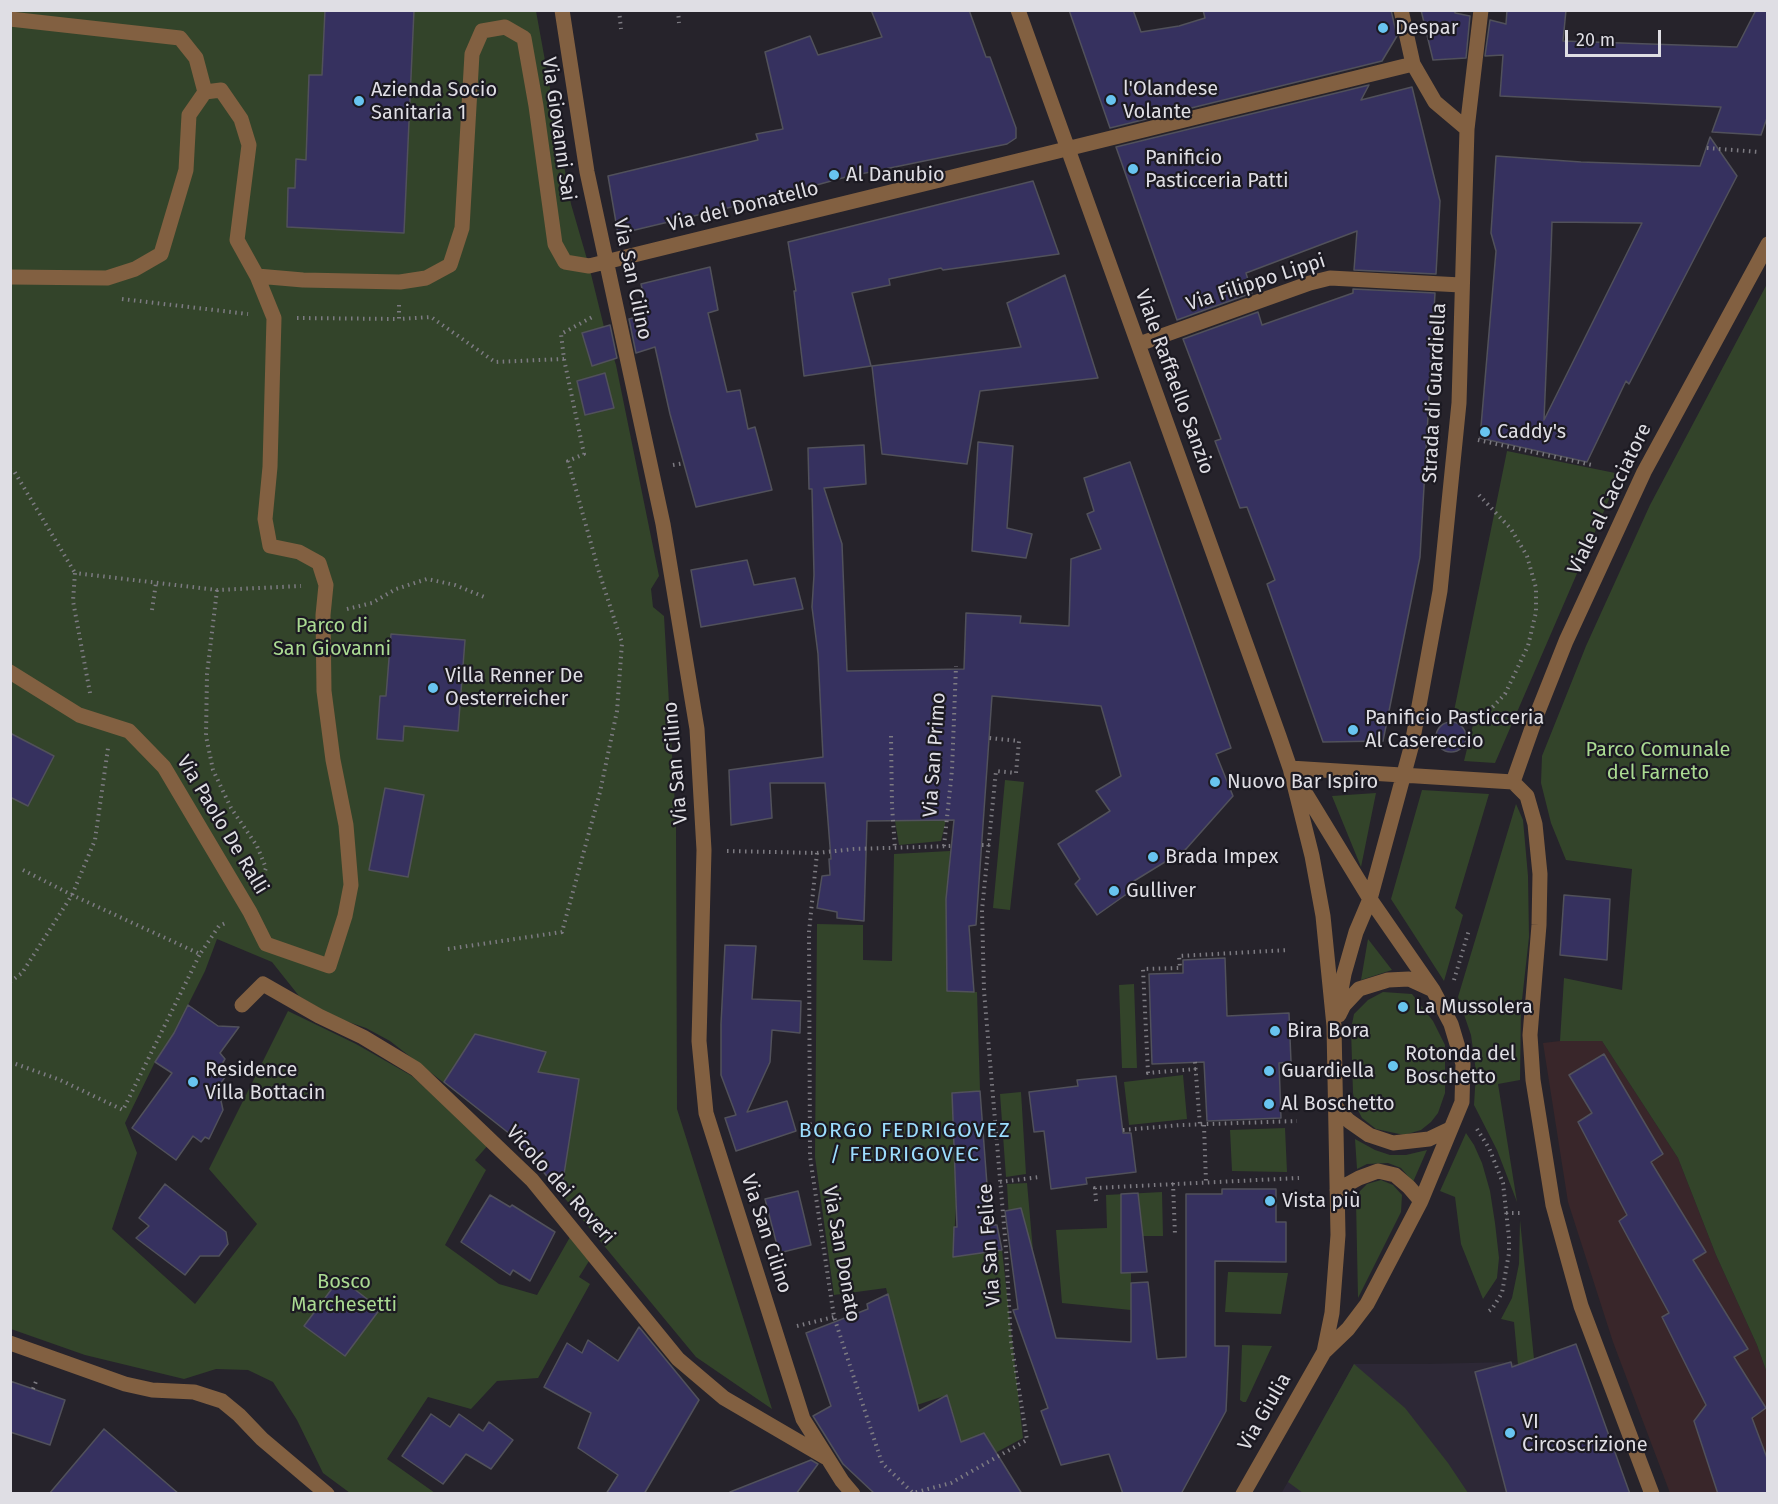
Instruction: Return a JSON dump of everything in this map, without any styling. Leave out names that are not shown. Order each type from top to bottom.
[{"type":"street","name":"Via San Cilino","points":[[562,10],[587,172],[663,524],[697,729],[704,850],[699,1041],[706,1113],[803,1419],[842,1481],[853,1494]]},
{"type":"street","name":"Viale Raffaello Sanzio","points":[[1018,10],[1290,768]]},
{"type":"street","points":[[1401,10],[1413,64],[1435,102],[1467,129]]},
{"type":"street","name":"Strada di Guardiella","points":[[1404,776],[1440,591],[1457,424],[1467,129],[1481,10]]},
{"type":"street","points":[[10,20],[180,38],[196,58],[205,92]]},
{"type":"street","name":"Via Giovanni Sai","points":[[257,276],[303,280],[400,282],[426,278],[450,265],[462,228],[472,54],[482,31],[505,27],[524,38],[555,244],[565,262],[589,266],[608,262]]},
{"type":"street","name":"Via del Donatello","points":[[608,262],[1068,147],[1413,64]]},
{"type":"street","points":[[10,277],[107,278],[135,269],[161,254],[186,170],[189,115],[205,92],[221,90],[241,119],[249,145],[237,240],[257,276],[274,318],[273,402],[265,519],[270,546],[299,552],[319,563],[326,585],[323,615]]},
{"type":"street","name":"Viale al Cacciatore","points":[[1514,783],[1537,714],[1566,641],[1644,472],[1767,244]]},
{"type":"street","name":"Via Filippo Lippi","points":[[1139,344],[1310,283],[1330,278],[1461,285]]},
{"type":"street","name":"Via Paolo De Ralli","points":[[10,672],[79,715],[129,731],[164,767],[250,912],[266,944],[329,966],[345,916],[351,885],[346,825],[333,760],[324,690],[323,615]]},
{"type":"street","points":[[1290,768],[1514,783],[1527,796],[1535,824],[1540,874],[1539,925],[1530,1035],[1533,1080],[1553,1205],[1581,1306],[1649,1490]]},
{"type":"street","points":[[1290,768],[1370,898],[1432,990],[1451,1024],[1463,1065],[1462,1102],[1421,1202],[1367,1304],[1348,1329],[1324,1352]]},
{"type":"street","points":[[1290,768],[1312,856],[1323,916],[1334,1026],[1338,1235],[1332,1304],[1324,1352]]},
{"type":"street","points":[[1334,1026],[1344,974],[1356,932],[1370,898],[1404,776]]},
{"type":"street","points":[[1334,1026],[1344,1005],[1359,989],[1388,980],[1409,979],[1432,990]]},
{"type":"street","name":"Vicolo dei Roveri","points":[[242,1005],[263,984],[319,1016],[363,1037],[416,1069],[474,1122],[532,1180],[678,1359],[724,1398],[827,1458]]},
{"type":"street","points":[[1335,1106],[1369,1135],[1393,1143],[1429,1139],[1450,1129]]},
{"type":"street","points":[[1337,1190],[1378,1171],[1395,1175],[1421,1202]]},
{"type":"street","points":[[10,1343],[125,1384],[152,1390],[194,1392],[222,1401],[262,1439],[327,1494]]},
{"type":"street","name":"Via Giulia","points":[[1243,1494],[1324,1352]]},
{"type":"path","points":[[619,10],[621,29]]},
{"type":"path","points":[[678,10],[679,23]]},
{"type":"path","points":[[1707,148],[1759,152]]},
{"type":"path","points":[[399,319],[400,282]]},
{"type":"path","points":[[150,303],[274,318],[431,317],[495,362],[564,359]]},
{"type":"path","points":[[448,949],[562,932],[600,792],[616,711],[622,643],[599,572],[568,461],[584,454],[561,334],[602,311],[617,307]]},
{"type":"path","points":[[1474,440],[1592,465]]},
{"type":"path","points":[[10,469],[15,471],[75,573],[73,602],[108,751],[95,840],[72,895],[22,973],[10,982]]},
{"type":"path","points":[[1479,495],[1511,529],[1527,556],[1536,588],[1536,612],[1528,646],[1505,694],[1485,716]]},
{"type":"path","points":[[75,573],[217,590],[326,585]]},
{"type":"path","points":[[323,615],[372,603],[396,590],[427,579],[455,585],[487,598]]},
{"type":"path","points":[[152,610],[156,583]]},
{"type":"path","points":[[10,1062],[58,1079],[123,1110],[200,954],[219,926],[250,912],[266,868],[257,846],[231,808],[213,770],[206,736],[207,674],[217,590]]},
{"type":"path","name":"Via San Primo","points":[[944,846],[952,770],[956,666]]},
{"type":"path","name":"Via San Primo","points":[[891,736],[895,849]]},
{"type":"path","name":"Via San Felice","points":[[951,1483],[1027,1440],[1011,1341],[984,991],[982,910],[996,771],[1016,773],[1019,741],[989,738]]},
{"type":"path","points":[[982,845],[990,845]]},
{"type":"path","name":"Via San Primo","points":[[704,850],[817,853],[854,849],[951,846]]},
{"type":"path","name":"Via San Donato","points":[[817,853],[809,932],[810,1157],[834,1317],[882,1463],[913,1493],[951,1483]]},
{"type":"path","points":[[23,870],[200,954]]},
{"type":"path","points":[[1452,987],[1469,930]]},
{"type":"path","points":[[1196,1069],[1148,1073],[1143,969],[1180,968],[1179,956],[1289,950]]},
{"type":"path","points":[[1195,1062],[1206,1182]]},
{"type":"path","points":[[1123,1130],[1297,1121]]},
{"type":"path","points":[[1473,1125],[1490,1148],[1503,1183],[1509,1253],[1502,1293],[1492,1309],[1486,1313]]},
{"type":"path","points":[[1000,1182],[1040,1177]]},
{"type":"path","points":[[1096,1201],[1095,1188],[1299,1178]]},
{"type":"path","points":[[1173,1183],[1174,1236]]},
{"type":"path","points":[[1506,1213],[1521,1213]]},
{"type":"path","points":[[775,1332],[834,1317]]},
{"type":"shaded area","points":[[1602,1041],[1678,1158],[1716,1255],[1757,1345],[1767,1373],[1767,1493],[1670,1493],[1613,1342],[1568,1202],[1543,1043]]},
{"type":"shaded area","points":[[1576,1344],[1630,1493],[1281,1494],[1354,1364],[1511,1362],[1518,1365]]},
{"type":"green space","name":"Parco di San Giovanni","points":[[10,11],[536,11],[571,204],[616,365],[659,576],[651,589],[653,607],[664,616],[676,824],[677,1109],[772,1409],[696,1357],[515,1138],[390,1041],[366,1028],[334,1017],[299,996],[272,962],[217,939],[205,971],[174,1033],[155,1062],[125,1123],[137,1153],[112,1229],[195,1304],[257,1224],[209,1169],[288,1011],[356,1044],[412,1076],[489,1144],[475,1160],[486,1170],[445,1245],[499,1284],[537,1295],[570,1237],[589,1261],[579,1277],[590,1284],[538,1378],[497,1381],[471,1409],[428,1397],[387,1459],[435,1493],[350,1493],[323,1473],[297,1420],[273,1382],[248,1370],[216,1369],[184,1379],[85,1355],[11,1329]]},
{"type":"green space","name":"Parco Comunale del Farneto","points":[[1767,284],[1767,1373],[1757,1345],[1716,1255],[1678,1158],[1602,1041],[1560,1041],[1564,978],[1622,990],[1632,869],[1566,860],[1551,823],[1541,783],[1542,756],[1586,646],[1650,505]]},
{"type":"green space","points":[[1507,451],[1620,474],[1495,763],[1464,761],[1473,725],[1453,716]]},
{"type":"green space","points":[[1005,780],[1024,782],[1010,910],[993,908]]},
{"type":"green space","points":[[1422,790],[1489,794],[1455,908],[1463,915],[1444,981],[1391,899]]},
{"type":"green space","points":[[1376,793],[1361,867],[1332,796]]},
{"type":"green space","points":[[1516,804],[1523,820],[1528,876],[1529,937],[1521,1009],[1520,1080],[1498,1084],[1517,1202],[1497,1150],[1474,1105],[1476,1072],[1471,1035],[1458,997]]},
{"type":"green space","points":[[946,820],[941,841],[899,845],[895,821]]},
{"type":"green space","points":[[950,851],[947,991],[977,992],[980,1091],[952,1093],[956,1205],[953,1256],[1002,1250],[1023,1438],[986,1458],[966,1457],[947,1395],[917,1405],[886,1288],[834,1295],[815,1157],[817,924],[863,925],[863,960],[892,961],[894,854]]},
{"type":"green space","points":[[1368,939],[1392,970],[1361,980]]},
{"type":"green space","points":[[1134,984],[1137,1068],[1122,1068],[1119,985]]},
{"type":"green space","points":[[1383,992],[1412,994],[1433,1021],[1445,1045],[1445,1093],[1438,1113],[1421,1130],[1404,1135],[1376,1129],[1362,1118],[1355,1104],[1353,1093],[1351,1029],[1354,1014],[1368,1000]]},
{"type":"green space","points":[[1183,1075],[1187,1119],[1129,1125],[1124,1082]]},
{"type":"green space","points":[[1021,1092],[1026,1174],[1006,1177],[1000,1094]]},
{"type":"green space","points":[[1285,1128],[1287,1172],[1232,1171],[1230,1130]]},
{"type":"green space","points":[[1466,1133],[1482,1163],[1490,1191],[1499,1258],[1497,1278],[1483,1299],[1461,1244],[1455,1197],[1440,1191]]},
{"type":"green space","points":[[1355,1139],[1390,1155],[1406,1155],[1427,1150],[1413,1182],[1401,1168],[1388,1163],[1367,1164],[1357,1169]]},
{"type":"green space","points":[[1381,1180],[1393,1185],[1402,1195],[1401,1212],[1358,1298],[1356,1200],[1360,1191],[1367,1184]]},
{"type":"green space","points":[[1027,1183],[1033,1251],[1011,1256],[1007,1184]]},
{"type":"green space","points":[[1162,1192],[1163,1236],[1121,1236],[1121,1272],[1131,1273],[1131,1310],[1062,1303],[1056,1230],[1107,1228],[1106,1195]]},
{"type":"green space","points":[[1520,1220],[1534,1359],[1518,1365],[1514,1322],[1501,1319],[1512,1298],[1519,1264]]},
{"type":"green space","points":[[1228,1272],[1288,1273],[1281,1314],[1225,1312]]},
{"type":"green space","points":[[1242,1345],[1272,1346],[1246,1402],[1240,1400]]},
{"type":"green space","points":[[1354,1364],[1405,1408],[1468,1493],[1303,1493],[1288,1482]]},
{"type":"building","name":"Azienda Socio Sanitaria 1","points":[[325,10],[414,10],[404,233],[287,227],[288,188],[295,188],[296,159],[306,160],[309,75],[322,75]]},
{"type":"building","points":[[871,10],[969,10],[986,57],[990,57],[1016,128],[1016,138],[1007,144],[846,177],[618,234],[608,176],[758,140],[756,134],[783,129],[765,52],[810,36],[818,55],[882,37]]},
{"type":"building","points":[[1069,10],[1133,10],[1141,32],[1179,26],[1205,18],[1203,10],[1391,10],[1397,36],[1382,61],[1110,128]]},
{"type":"building","points":[[1421,10],[1455,10],[1455,13],[1470,16],[1466,58],[1433,60]]},
{"type":"building","points":[[1507,10],[1566,10],[1563,41],[1737,47],[1756,10],[1767,10],[1767,118],[1761,135],[1712,132],[1721,107],[1500,96],[1503,55],[1485,56],[1490,20],[1506,24]]},
{"type":"building","points":[[1369,85],[1361,100],[1412,87],[1440,201],[1436,274],[1354,270],[1357,231],[1246,273],[1252,293],[1177,320],[1116,147]]},
{"type":"building","points":[[1710,137],[1737,176],[1629,384],[1626,381],[1587,462],[1480,438],[1496,251],[1491,233],[1496,156],[1581,162],[1700,166]],"holes":[[[1552,222],[1642,223],[1544,420]]]},
{"type":"building","points":[[1033,181],[1059,254],[943,270],[941,268],[889,279],[890,285],[852,293],[871,366],[804,376],[794,291],[796,291],[788,242]]},
{"type":"building","points":[[710,267],[718,310],[708,313],[727,392],[740,390],[748,429],[755,427],[772,490],[696,507],[670,414],[655,347],[636,353],[629,319],[648,314],[641,284]]},
{"type":"building","points":[[1065,275],[1098,378],[980,391],[967,464],[882,454],[872,366],[1021,347],[1007,303]]},
{"type":"building","points":[[1353,289],[1435,293],[1420,557],[1383,741],[1323,742],[1267,584],[1275,580],[1247,507],[1240,508],[1215,441],[1221,439],[1183,339],[1258,312],[1262,325],[1353,293]]},
{"type":"building","points":[[610,325],[617,358],[592,366],[582,333]]},
{"type":"building","points":[[605,373],[614,408],[585,415],[577,381]]},
{"type":"building","points":[[978,442],[1013,446],[1007,528],[1032,534],[1026,558],[972,551]]},
{"type":"building","points":[[864,445],[866,484],[824,488],[842,544],[847,671],[964,669],[966,613],[1021,616],[1020,623],[1069,626],[1071,559],[1101,549],[1087,514],[1094,511],[1084,478],[1130,462],[1231,748],[1216,754],[1233,796],[1186,849],[1134,881],[1138,886],[1097,915],[1075,884],[1080,879],[1058,844],[1110,811],[1096,791],[1121,776],[1101,706],[992,696],[976,925],[969,926],[974,992],[947,991],[946,899],[954,820],[867,821],[864,921],[837,918],[837,912],[817,908],[822,876],[830,875],[829,859],[831,859],[825,783],[770,783],[772,818],[731,825],[729,770],[823,757],[818,654],[812,607],[814,575],[812,489],[809,489],[808,448]]},
{"type":"building","points":[[747,560],[754,585],[795,578],[803,609],[701,627],[691,570]]},
{"type":"building","name":"Villa Renner De Oesterreicher","points":[[391,634],[465,640],[458,731],[404,726],[403,741],[377,739],[380,696],[386,696]]},
{"type":"building","points":[[1451,722],[1461,727],[1466,737],[1461,747],[1451,752],[1441,747],[1436,737],[1441,727]]},
{"type":"building","points":[[10,733],[54,756],[28,806],[10,797]]},
{"type":"building","points":[[385,788],[424,795],[408,877],[369,870]]},
{"type":"building","points":[[1564,895],[1610,899],[1607,960],[1560,955]]},
{"type":"building","points":[[725,945],[756,946],[752,999],[801,1001],[800,1033],[772,1030],[770,1062],[747,1112],[787,1101],[796,1131],[736,1151],[725,1118],[736,1115],[721,1075]]},
{"type":"building","points":[[1225,958],[1227,1016],[1289,1013],[1291,1062],[1279,1063],[1281,1118],[1207,1121],[1204,1062],[1152,1064],[1149,974],[1183,973],[1183,960]]},
{"type":"building","name":"Residence Villa Bottacin","points":[[188,1005],[218,1026],[239,1027],[220,1053],[225,1059],[222,1064],[230,1070],[218,1087],[223,1110],[209,1139],[205,1137],[201,1142],[193,1136],[176,1160],[132,1128],[172,1073],[155,1062],[174,1033]]},
{"type":"building","points":[[475,1034],[546,1052],[538,1072],[579,1079],[561,1193],[515,1138],[444,1082]]},
{"type":"building","points":[[1604,1054],[1663,1154],[1651,1162],[1706,1252],[1693,1260],[1748,1349],[1734,1357],[1766,1408],[1752,1418],[1767,1458],[1767,1494],[1718,1494],[1694,1421],[1706,1405],[1662,1317],[1669,1313],[1619,1221],[1627,1215],[1578,1122],[1592,1113],[1569,1075]]},
{"type":"building","points":[[1116,1076],[1123,1133],[1131,1133],[1136,1172],[1086,1178],[1087,1184],[1051,1189],[1044,1131],[1034,1132],[1029,1092],[1078,1086],[1077,1080]]},
{"type":"building","points":[[980,1091],[990,1225],[997,1225],[1002,1250],[953,1257],[954,1227],[957,1227],[952,1093]]},
{"type":"building","points":[[165,1184],[226,1232],[228,1244],[219,1256],[200,1256],[185,1275],[136,1238],[149,1226],[139,1218]]},
{"type":"building","points":[[1222,1189],[1276,1189],[1276,1222],[1286,1222],[1286,1262],[1215,1261],[1215,1346],[1229,1346],[1226,1411],[1181,1494],[1123,1494],[1109,1454],[1061,1465],[1041,1411],[1048,1408],[1013,1310],[1018,1309],[1005,1211],[1021,1208],[1056,1338],[1131,1342],[1131,1283],[1148,1282],[1157,1359],[1186,1357],[1186,1194],[1222,1194]]},
{"type":"building","points":[[798,1191],[811,1245],[779,1253],[765,1199]]},
{"type":"building","points":[[1138,1193],[1147,1272],[1121,1273],[1121,1194]]},
{"type":"building","points":[[490,1195],[510,1207],[512,1205],[555,1232],[530,1281],[513,1270],[510,1275],[461,1242]]},
{"type":"building","points":[[340,1278],[380,1309],[345,1356],[304,1326]]},
{"type":"building","points":[[888,1294],[919,1411],[947,1395],[961,1442],[984,1433],[1022,1494],[875,1494],[843,1464],[813,1416],[831,1406],[806,1333],[868,1309],[867,1304]]},
{"type":"building","points":[[639,1327],[699,1400],[644,1494],[606,1494],[618,1475],[578,1448],[591,1413],[544,1387],[567,1343],[582,1353],[588,1340],[618,1361]]},
{"type":"building","points":[[1576,1344],[1630,1494],[1507,1494],[1475,1372],[1511,1362],[1512,1367]]},
{"type":"building","points":[[10,1381],[65,1400],[50,1445],[10,1432]]},
{"type":"building","points":[[431,1414],[450,1427],[459,1414],[483,1431],[489,1422],[513,1440],[491,1469],[466,1454],[443,1484],[402,1456]]},
{"type":"building","points":[[104,1429],[179,1494],[49,1494]]},
{"type":"building","points":[[811,1460],[818,1464],[796,1494],[730,1494],[730,1492]]},
{"type":"place","name":"Despar","points":[[1383,28]]},
{"type":"place","name":"l'Olandese Volante","points":[[1111,100]]},
{"type":"place","name":"Azienda Socio Sanitaria 1","points":[[359,101]]},
{"type":"place","name":"Panificio Pasticceria Patti","points":[[1133,169]]},
{"type":"place","name":"Al Danubio","points":[[834,175]]},
{"type":"place","name":"Caddy's","points":[[1485,432]]},
{"type":"place","name":"Villa Renner De Oesterreicher","points":[[433,688]]},
{"type":"place","name":"Panificio Pasticceria Al Casereccio","points":[[1353,730]]},
{"type":"place","name":"Nuovo Bar Ispiro","points":[[1215,782]]},
{"type":"place","name":"Brada Impex","points":[[1153,857]]},
{"type":"place","name":"Gulliver","points":[[1114,891]]},
{"type":"place","name":"La Mussolera","points":[[1403,1007]]},
{"type":"place","name":"Bira Bora","points":[[1275,1031]]},
{"type":"place","name":"Rotonda del Boschetto","points":[[1393,1066]]},
{"type":"place","name":"Guardiella","points":[[1269,1071]]},
{"type":"place","name":"Residence Villa Bottacin","points":[[193,1082]]},
{"type":"place","name":"Al Boschetto","points":[[1269,1104]]},
{"type":"place","name":"Vista più","points":[[1270,1201]]},
{"type":"place","name":"VI Circoscrizione","points":[[1510,1433]]},
{"type":"district","name":"BORGO FEDRIGOVEZ / FEDRIGOVEC","points":[[905,1143]]},
{"type":"park label","name":"Bosco Marchesetti","points":[[344,1294]]}]
